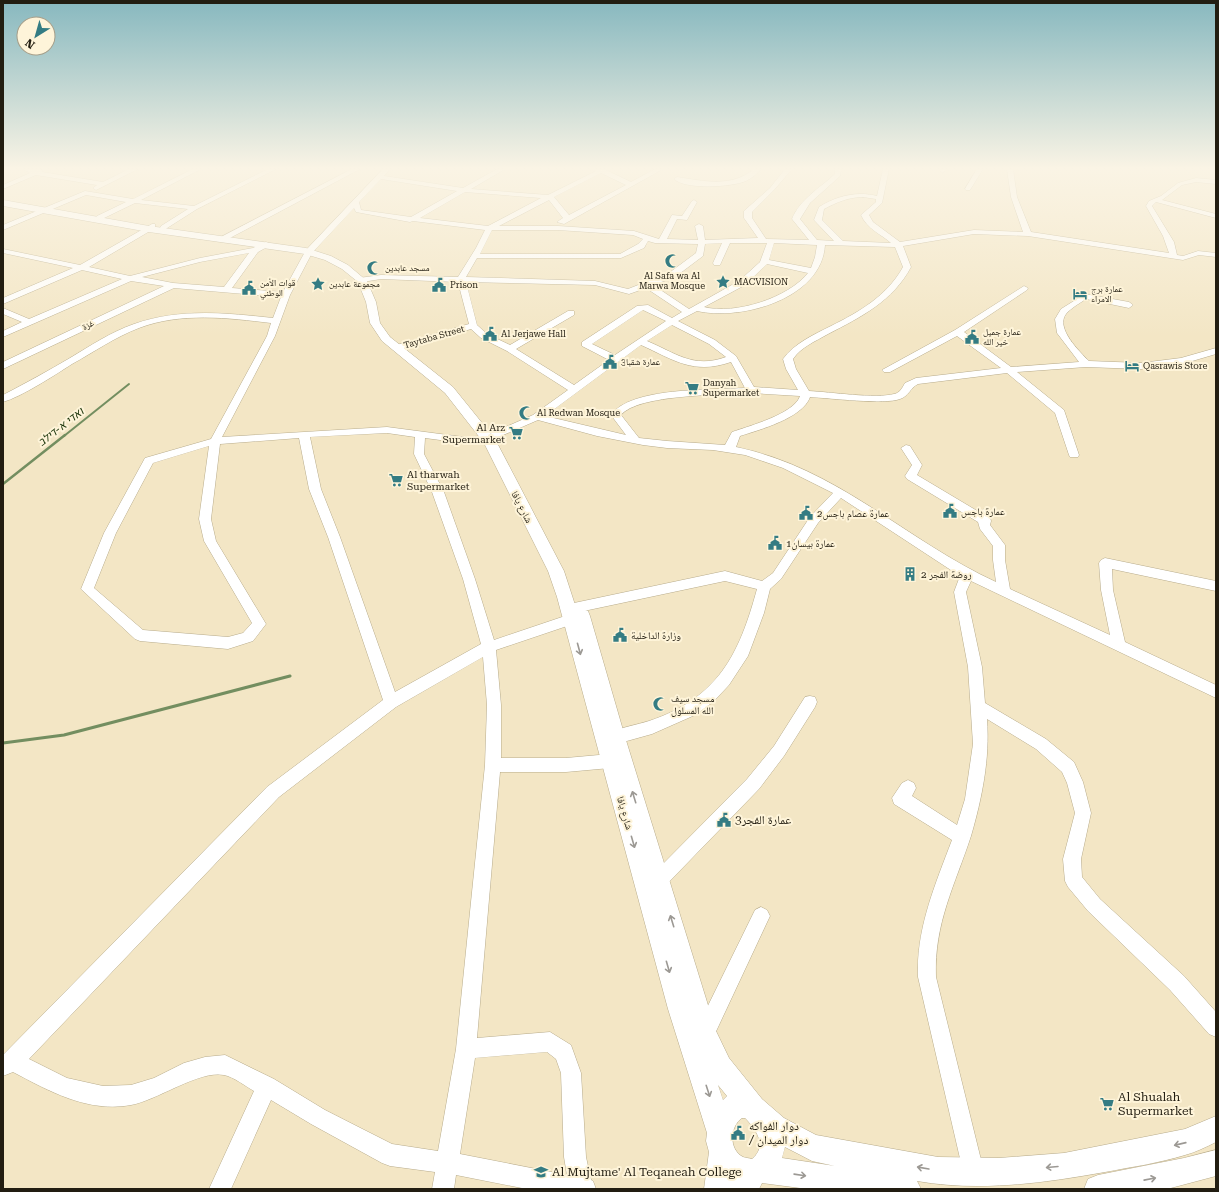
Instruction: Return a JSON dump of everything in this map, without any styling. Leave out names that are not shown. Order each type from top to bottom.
[{"type":"main road","points":[[135,225],[311,251],[338,262],[365,279]]},
{"type":"main road","points":[[136,225],[260,247],[311,251]]},
{"type":"main road","name":"شارع يافا","points":[[365,279],[375,323],[386,339],[400,347],[449,390],[491,437],[556,571],[575,613],[616,737],[705,1033],[720,1067],[759,1113]]},
{"type":"main road","name":"شارع يافا","points":[[575,613],[610,761],[680,1009],[708,1092],[720,1140]]},
{"type":"main road","points":[[718,1189],[721,1171],[720,1140],[724,1116],[733,1107],[741,1105],[759,1113],[774,1127],[812,1148],[938,1171],[998,1172],[1064,1166],[1186,1142],[1216,1129]]},
{"type":"main road","points":[[753,1177],[768,1161],[772,1151],[771,1134],[759,1113]]},
{"type":"main road","points":[[720,1140],[734,1168],[753,1177],[908,1189]]},
{"type":"main road","points":[[1098,1189],[1184,1172],[1216,1163]]},
{"type":"street","points":[[3,301],[81,268],[162,225]]},
{"type":"street","points":[[225,237],[249,225]]},
{"type":"street","points":[[336,225],[311,251],[286,295],[270,336],[215,441],[205,519],[210,541],[259,624],[248,636],[228,643],[140,635],[88,589],[110,533],[149,461],[215,441],[387,430],[420,433],[463,440],[491,437],[537,417],[640,341],[672,321],[742,283],[765,261],[767,241],[753,225]]},
{"type":"street","points":[[456,225],[489,228],[551,228],[560,225]]},
{"type":"street","points":[[495,225],[489,228],[461,278],[473,321],[473,326],[484,336],[510,349],[573,389]]},
{"type":"street","points":[[575,225],[634,233],[647,238],[662,241],[767,241],[898,245],[974,232],[1028,234],[1104,244],[1186,258],[1198,254],[1216,255]]},
{"type":"street","points":[[662,241],[671,225]]},
{"type":"street","points":[[649,286],[692,310],[725,312],[766,302],[796,288],[807,279],[819,257],[818,243],[801,225]]},
{"type":"street","points":[[822,225],[841,243]]},
{"type":"street","points":[[730,449],[731,442],[736,434],[788,414],[796,410],[803,403],[805,398],[804,392],[789,368],[789,355],[795,349],[858,316],[876,303],[904,275],[907,267],[898,245],[872,225]]},
{"type":"street","points":[[1024,225],[1028,234]]},
{"type":"street","points":[[1159,225],[1171,243],[1173,256]]},
{"type":"street","points":[[365,279],[381,277],[461,278],[595,283],[629,292],[649,286],[672,275],[700,254],[702,242],[699,226]]},
{"type":"street","points":[[474,256],[622,256],[641,246],[647,238]]},
{"type":"street","points":[[717,263],[727,241]]},
{"type":"street","points":[[3,334],[130,278],[200,260],[260,247]]},
{"type":"street","points":[[226,290],[260,247]]},
{"type":"street","points":[[3,251],[130,278],[173,285],[286,295]]},
{"type":"street","points":[[765,261],[812,271]]},
{"type":"street","name":"غزة","points":[[3,366],[173,285]]},
{"type":"street","points":[[887,370],[958,332],[1024,288]]},
{"type":"street","points":[[1086,364],[1064,337],[1060,328],[1059,319],[1062,314],[1085,296],[1129,305]]},
{"type":"street","points":[[615,358],[585,344],[642,307],[712,342],[733,358],[751,390]]},
{"type":"street","points":[[3,311],[28,322]]},
{"type":"street","points":[[510,349],[571,313]]},
{"type":"street","points":[[3,399],[33,384],[122,332],[145,323],[167,318],[199,314],[224,315],[276,321]]},
{"type":"street","name":"Taytaba Street","points":[[400,347],[457,328],[473,326]]},
{"type":"street","points":[[958,332],[1009,370],[1060,412],[1074,455]]},
{"type":"street","points":[[640,341],[689,363],[702,365],[713,364],[733,358]]},
{"type":"street","points":[[635,440],[616,415],[618,410],[627,405],[652,398],[751,390],[804,392],[870,398],[897,397],[905,392],[908,385],[916,381],[1009,370],[1086,364],[1141,366],[1182,361],[1216,351]]},
{"type":"street","points":[[537,417],[594,433],[635,440],[660,444],[730,449],[777,462],[819,479],[967,574],[1004,590],[1119,647],[1216,692]]},
{"type":"street","points":[[420,433],[419,454],[438,492],[468,579],[488,647],[494,705],[493,765],[466,1049],[449,1163],[443,1189]]},
{"type":"street","points":[[304,435],[315,489],[334,537],[391,702]]},
{"type":"street","points":[[906,448],[917,465],[912,476],[984,515],[984,526],[999,545],[999,560],[1004,590]]},
{"type":"street","points":[[616,737],[652,727],[690,710],[708,698],[724,681],[741,656],[757,613],[764,586],[777,576],[814,520],[840,492]]},
{"type":"street","points":[[1119,647],[1107,590],[1105,563],[1216,586]]},
{"type":"street","points":[[967,574],[960,592],[975,668],[981,744],[973,799],[962,837],[936,906],[926,954],[928,977],[973,1172]]},
{"type":"street","points":[[466,1049],[550,1042],[564,1052],[571,1073],[575,1156],[583,1188],[449,1163],[390,1155],[318,1117],[267,1086],[225,1065],[205,1067],[131,1095],[103,1096],[64,1088],[8,1064],[274,792],[391,702],[488,647],[575,613],[725,576],[764,586]]},
{"type":"street","points":[[659,880],[753,784],[779,750],[810,702]]},
{"type":"street","points":[[978,706],[1041,744],[1068,767],[1075,782],[1084,813],[1072,859],[1074,881],[1094,905],[1177,983],[1216,1027]]},
{"type":"street","points":[[493,765],[566,765],[610,761]]},
{"type":"street","points":[[908,788],[900,798],[962,837]]},
{"type":"street","points":[[705,1033],[760,916]]},
{"type":"street","points":[[220,1189],[267,1086]]},
{"type":"waterway","name":"ואדי א-דילב","points":[[64,436],[129,384]]},
{"type":"waterway","name":"ואדי א-דילב","points":[[3,484],[65,435]]},
{"type":"waterway","points":[[3,743],[64,735],[290,676]]},
{"type":"place","name":"Al Safa wa Al Marwa Mosque","points":[[672,261]]},
{"type":"place","name":"مسجد عابدين","points":[[374,268]]},
{"type":"place","name":"MACVISION","points":[[723,282]]},
{"type":"place","name":"مجموعة عابدين","points":[[318,284]]},
{"type":"place","name":"Prison","points":[[439,285]]},
{"type":"place","name":"قوات الأمن الوطني","points":[[249,288]]},
{"type":"place","name":"عمارة برج الامراء","points":[[1080,294]]},
{"type":"place","name":"Al Jerjawe Hall","points":[[490,334]]},
{"type":"place","name":"عمارة جميل خير الله","points":[[972,337]]},
{"type":"place","name":"عمارة شقبا3","points":[[610,362]]},
{"type":"place","name":"Qasrawis Store","points":[[1132,366]]},
{"type":"place","name":"Danyah Supermarket","points":[[692,388]]},
{"type":"place","name":"Al Redwan Mosque","points":[[526,413]]},
{"type":"place","name":"Al Arz Supermarket","points":[[516,433]]},
{"type":"place","name":"Al tharwah Supermarket","points":[[396,480]]},
{"type":"place","name":"عمارة باجس","points":[[950,511]]},
{"type":"place","name":"عمارة عصام باجس2","points":[[806,513]]},
{"type":"place","name":"عمارة بيسان1","points":[[775,543]]},
{"type":"place","name":"روضة الفجر 2","points":[[910,574]]},
{"type":"place","name":"وزارة الداخلية","points":[[620,635]]},
{"type":"place","name":"مسجد سيف الله المسلول","points":[[660,704]]},
{"type":"place","name":"عمارة الفجر3","points":[[724,820]]},
{"type":"place","name":"Al Shualah Supermarket","points":[[1107,1104]]},
{"type":"place","name":"دوار الفواكه / دوار الميدان","points":[[738,1133]]},
{"type":"place","name":"Al Mujtame' Al Teqaneah College","points":[[541,1172]]}]
